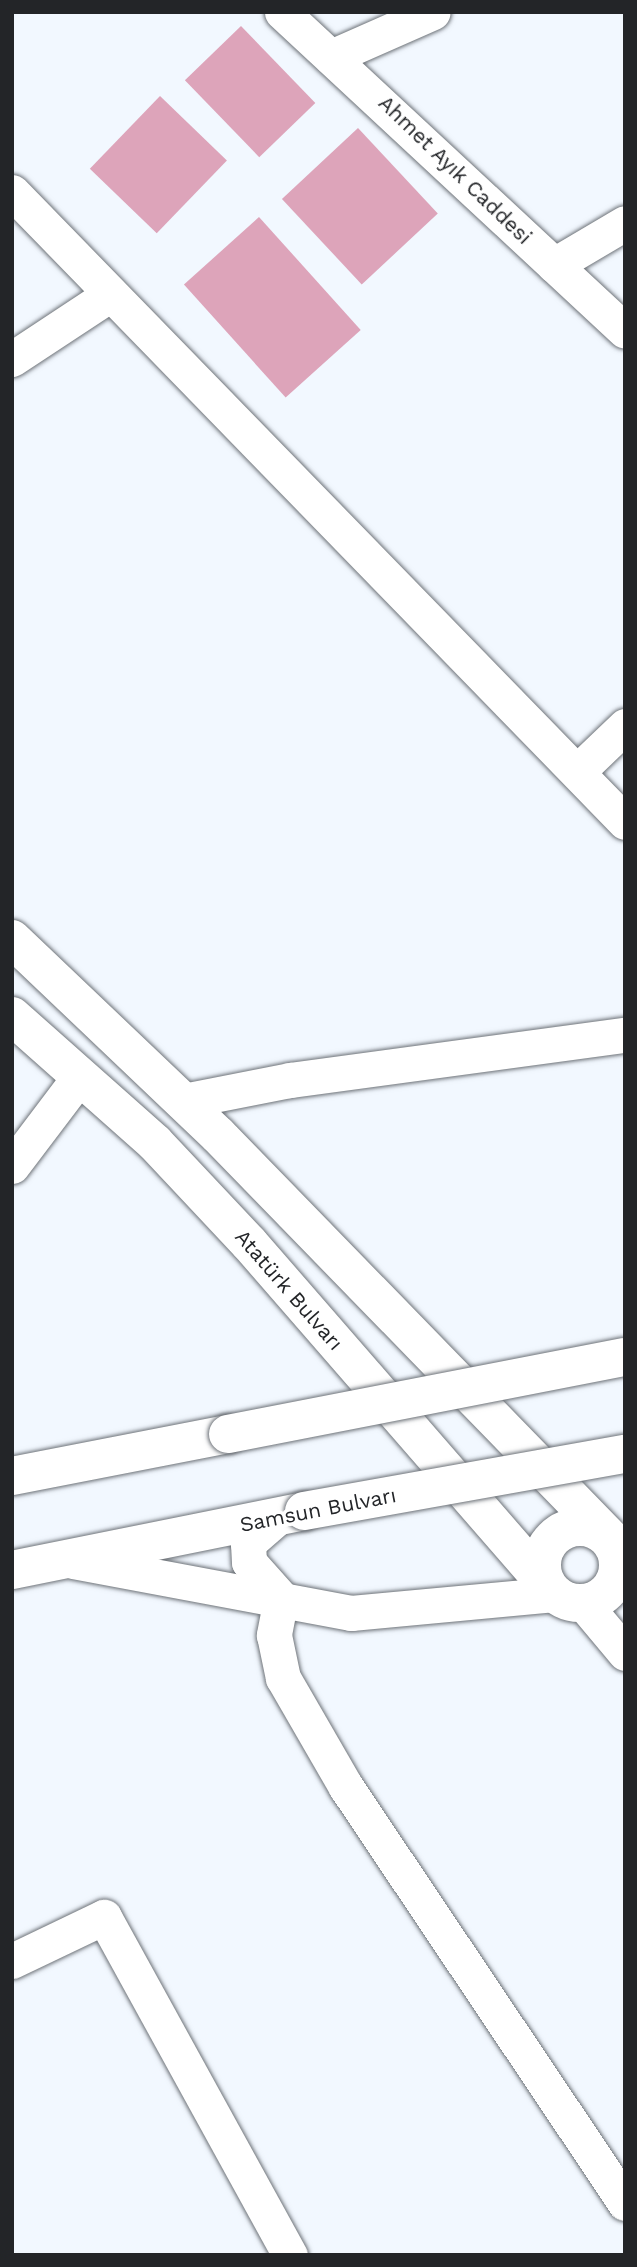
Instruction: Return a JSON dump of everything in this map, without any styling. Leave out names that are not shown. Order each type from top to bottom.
[{"type":"main road","points":[[12,939],[184,1101],[618,1557]]},
{"type":"main road","name":"Atatürk Bulvarı","points":[[12,1016],[155,1143],[249,1243],[562,1594]]},
{"type":"main road","points":[[12,1476],[625,1357]]},
{"type":"main road","name":"Samsun Bulvarı","points":[[12,1570],[291,1514],[625,1454]]},
{"type":"main road","points":[[577,1527],[618,1557],[613,1586],[562,1594],[542,1557],[555,1536],[577,1527]]},
{"type":"street","name":"Ahmet Ayık Caddesi","points":[[282,12],[625,331]]},
{"type":"street","points":[[331,57],[433,12]]},
{"type":"street","points":[[12,192],[109,295],[579,771],[625,822]]},
{"type":"street","points":[[554,265],[625,223]]},
{"type":"street","points":[[12,359],[109,295]]},
{"type":"street","points":[[579,771],[625,726]]},
{"type":"street","points":[[184,1101],[290,1080],[625,1034]]},
{"type":"street","points":[[12,1166],[80,1076]]},
{"type":"street","points":[[281,1598],[249,1562],[248,1543],[291,1514]]},
{"type":"street","points":[[66,1560],[351,1613],[562,1594],[625,1653]]},
{"type":"street","points":[[281,1598],[274,1635],[290,1690],[346,1787],[625,2203]]},
{"type":"street","points":[[12,1961],[104,1917],[290,2255]]},
{"type":"building","points":[[241,26],[315,103],[259,157],[185,80]]},
{"type":"building","points":[[160,96],[227,161],[157,233],[90,169]]},
{"type":"building","points":[[358,128],[438,214],[362,284],[282,199]]},
{"type":"building","points":[[259,217],[361,330],[286,398],[184,285]]}]
